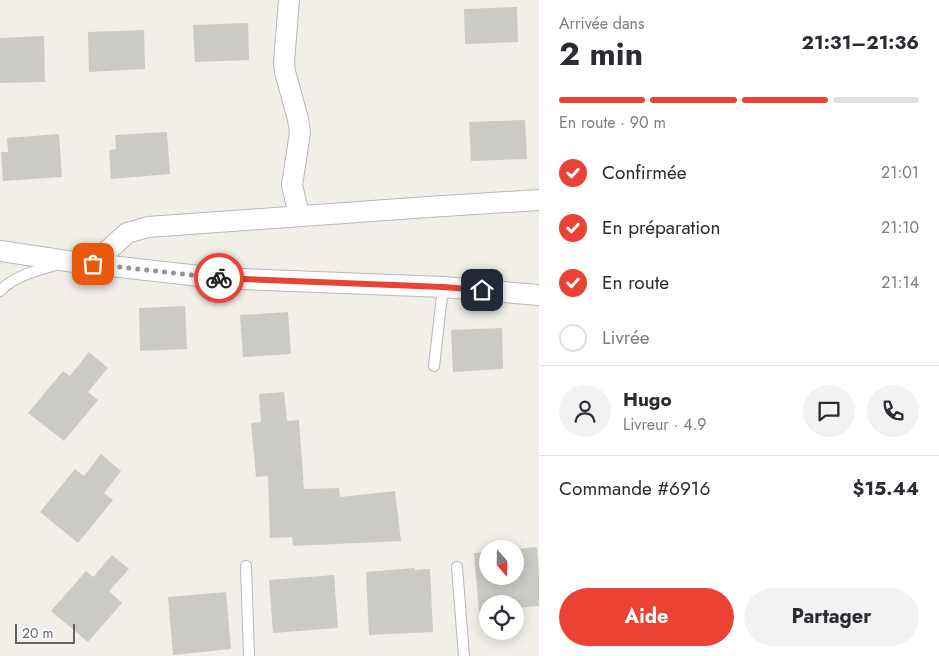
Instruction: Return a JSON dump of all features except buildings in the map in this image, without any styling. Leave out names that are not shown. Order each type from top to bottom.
[{"type":"street","points":[[289,0],[284,62],[300,133],[292,184],[299,216]]},
{"type":"street","points":[[93,264],[127,233],[148,227],[539,200]]},
{"type":"street","points":[[0,251],[67,261],[217,278],[443,287],[539,295]]},
{"type":"lane","points":[[0,291],[18,278],[67,261]]},
{"type":"lane","points":[[434,366],[443,287]]},
{"type":"lane","points":[[246,566],[249,656]]},
{"type":"lane","points":[[457,567],[464,656]]},
{"type":"way so far","points":[[93,264],[219,278]]},
{"type":"route","points":[[219,278],[482,290]]}]
